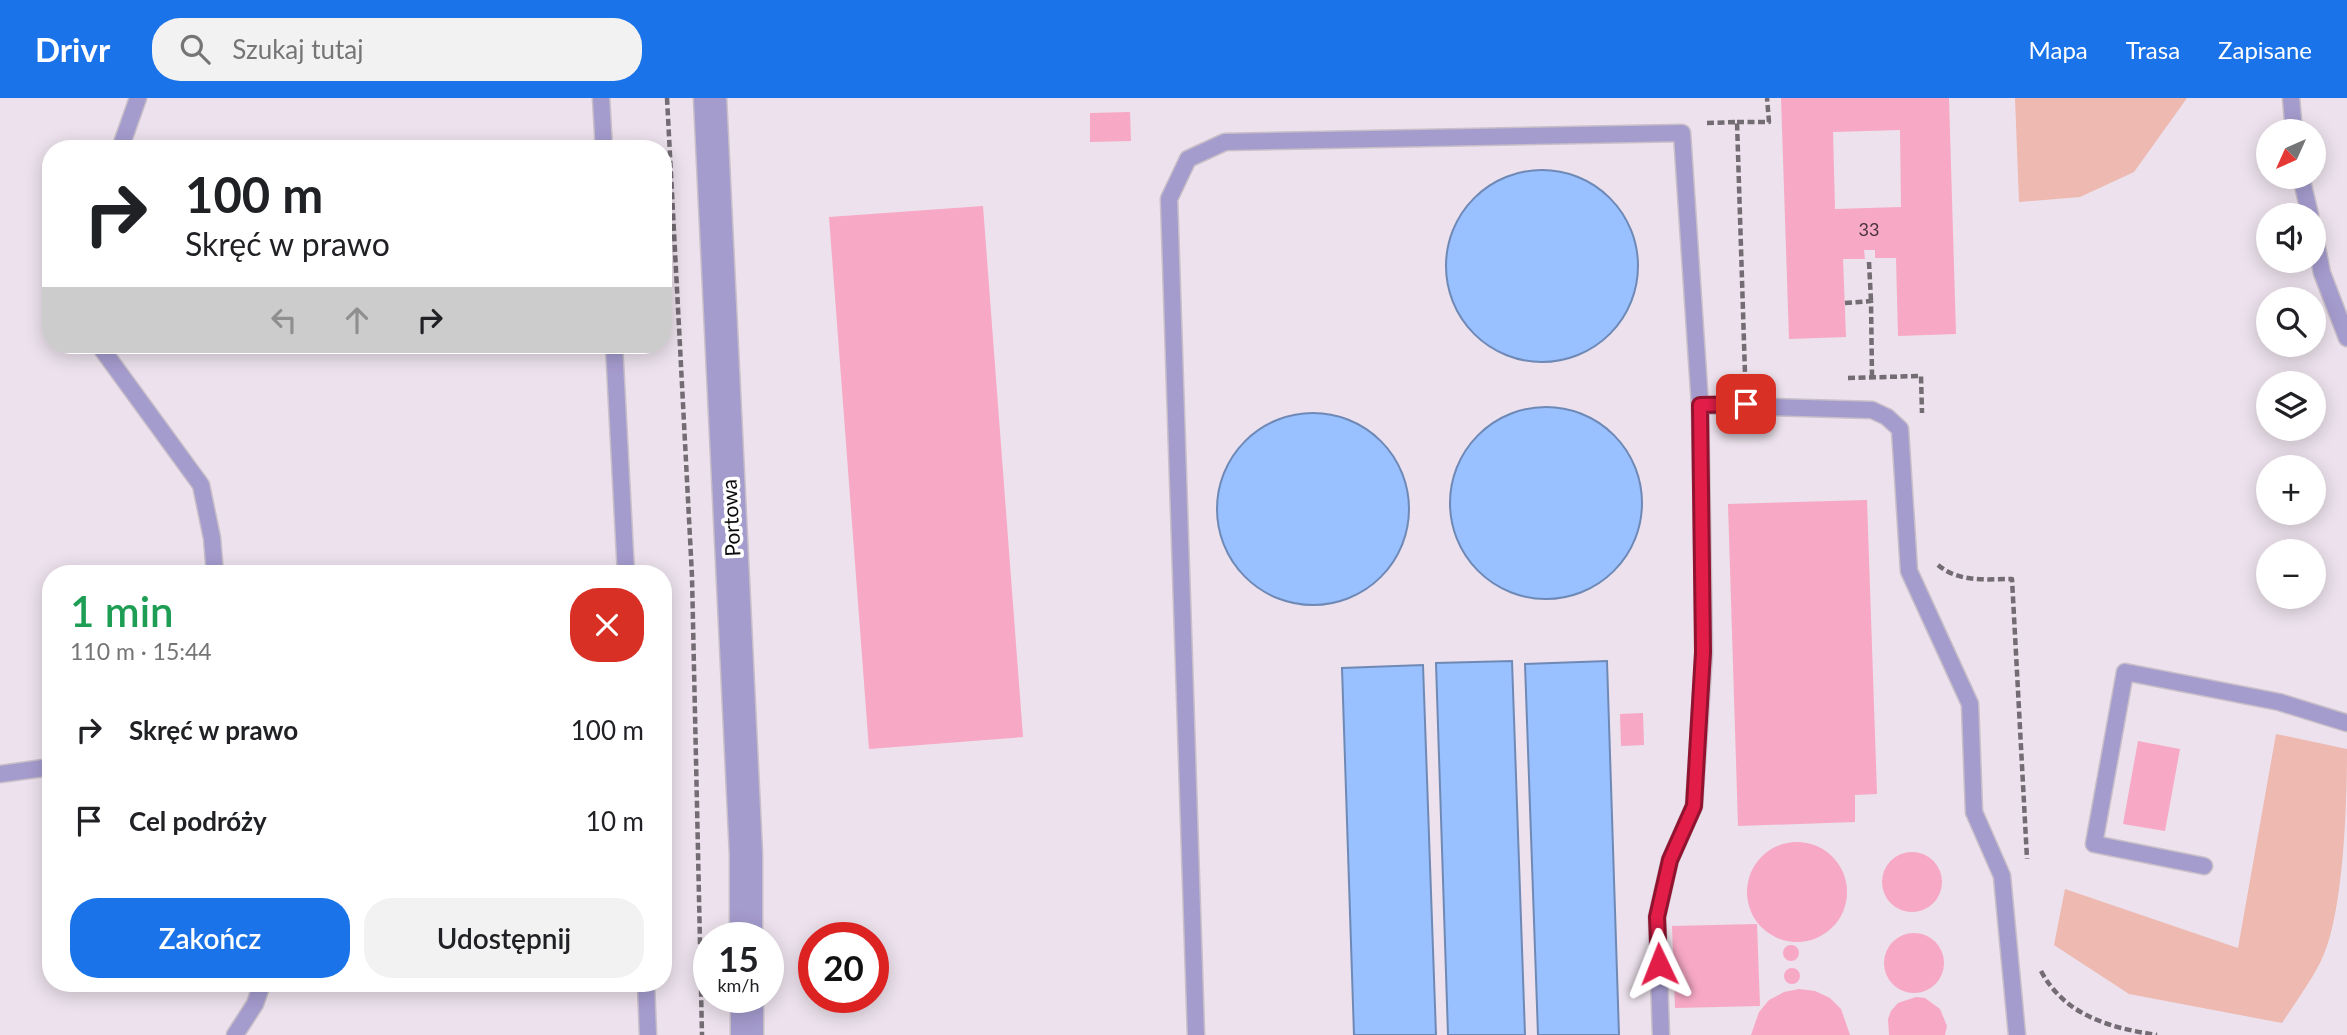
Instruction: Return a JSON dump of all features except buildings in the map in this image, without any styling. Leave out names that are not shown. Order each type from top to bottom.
[{"type":"street","name":"Portowa","points":[[710,98],[746,841],[746,922]]},
{"type":"street","points":[[747,1013],[747,1035]]},
{"type":"lane","points":[[123,140],[138,98]]},
{"type":"lane","points":[[601,98],[603,140]]},
{"type":"lane","points":[[2291,98],[2293,119]]},
{"type":"lane","points":[[1196,1035],[1169,199],[1188,159],[1225,142],[1682,132],[1700,405],[1703,652],[1694,806],[1670,860],[1657,917],[1661,1035]]},
{"type":"lane","points":[[2322,273],[2347,338]]},
{"type":"lane","points":[[106,354],[201,485],[212,538],[214,565]]},
{"type":"lane","points":[[614,354],[626,565]]},
{"type":"lane","points":[[1700,405],[1872,410],[1887,417],[1899,429],[1909,571],[1970,704],[1973,812],[2002,876],[2017,1035]]},
{"type":"lane","points":[[2204,866],[2094,844],[2125,672],[2279,702],[2347,723]]},
{"type":"lane","points":[[0,774],[42,768]]},
{"type":"lane","points":[[235,1035],[255,1004],[259,992]]},
{"type":"lane","points":[[646,992],[648,1035]]},
{"type":"path","points":[[667,98],[669,140]]},
{"type":"path","points":[[1682,132],[1697,123],[1769,122],[1767,98]]},
{"type":"path","points":[[1737,122],[1745,374]]},
{"type":"path","points":[[672,194],[692,576],[702,1035]]},
{"type":"path","points":[[1869,262],[1872,377]]},
{"type":"path","points":[[1845,303],[1871,302]]},
{"type":"shaded area","points":[[2015,98],[2187,98],[2134,172],[2080,197],[2019,202]]},
{"type":"shaded area","points":[[2276,734],[2347,749],[2342,859],[2334,918],[2320,963],[2282,1023],[2129,994],[2054,945],[2065,889],[2238,948]]},
{"type":"water","points":[[1542,170],[1579,178],[1610,198],[1630,229],[1638,266],[1630,303],[1610,334],[1579,354],[1542,362],[1505,354],[1474,334],[1454,303],[1446,266],[1454,229],[1474,198],[1505,178]]},
{"type":"water","points":[[1546,407],[1583,415],[1614,435],[1634,466],[1642,503],[1634,540],[1614,571],[1583,591],[1546,599],[1509,591],[1478,571],[1458,540],[1450,503],[1458,466],[1478,435],[1509,415]]},
{"type":"water","points":[[1313,413],[1350,421],[1381,441],[1401,472],[1409,509],[1401,546],[1381,577],[1350,597],[1313,605],[1276,597],[1245,577],[1225,546],[1217,509],[1225,472],[1245,441],[1276,421]]},
{"type":"water","points":[[1512,661],[1525,1035],[1448,1035],[1436,663]]},
{"type":"water","points":[[1607,661],[1619,1035],[1538,1035],[1525,664]]},
{"type":"water","points":[[1423,665],[1436,1035],[1354,1035],[1342,668]]},
{"type":"route","points":[[1659,964],[1657,917],[1670,860],[1694,806],[1703,652],[1700,405],[1746,404]]}]
